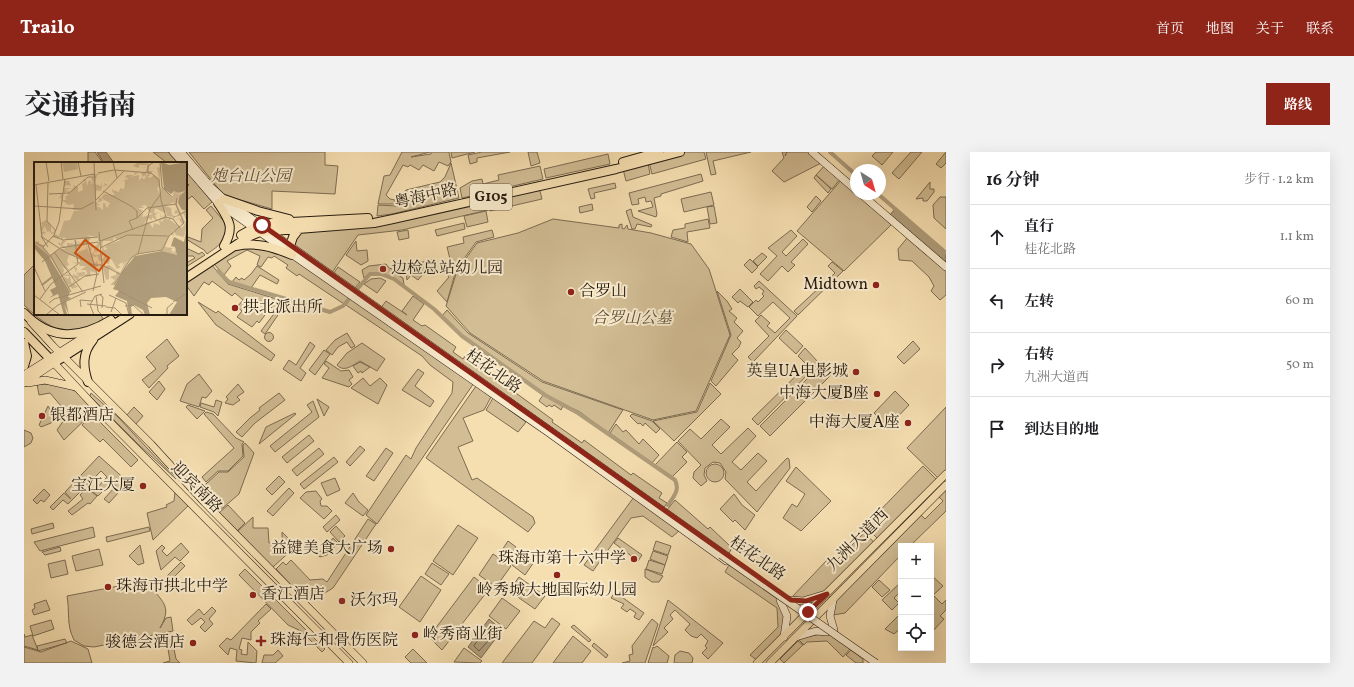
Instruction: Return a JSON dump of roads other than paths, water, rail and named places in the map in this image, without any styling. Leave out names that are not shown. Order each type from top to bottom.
[{"type":"highway","name":"粤海中路","points":[[187,270],[258,228],[305,222],[372,218],[393,215],[615,164],[659,152]]},
{"type":"highway","name":"粤海中路","points":[[258,228],[270,231],[374,223],[393,220],[635,165],[680,152]]},
{"type":"highway","points":[[221,201],[283,218],[305,222]]},
{"type":"highway","points":[[221,201],[230,228],[228,247],[251,244],[262,245],[292,255]]},
{"type":"highway","points":[[290,246],[293,237],[300,229]]},
{"type":"highway","name":"粤海中路","points":[[187,277],[228,247]]},
{"type":"highway","points":[[26,315],[50,332],[60,334],[76,334],[97,332]]},
{"type":"highway","points":[[88,382],[84,369],[85,355],[97,332],[119,315]]},
{"type":"highway","points":[[52,361],[97,332],[128,315]]},
{"type":"highway","name":"迎宾南路","points":[[24,332],[52,361]]},
{"type":"highway","points":[[24,343],[26,352],[24,366]]},
{"type":"main road","points":[[173,152],[182,162]]},
{"type":"main road","points":[[181,152],[221,201]]},
{"type":"main road","points":[[812,152],[850,185]]},
{"type":"main road","points":[[187,167],[221,201]]},
{"type":"main road","points":[[868,200],[946,267]]},
{"type":"main road","name":"桂花北路","points":[[221,201],[292,255],[354,293]]},
{"type":"main road","name":"桂花北路","points":[[270,231],[791,607],[793,604],[791,600],[712,549]]},
{"type":"main road","points":[[26,315],[61,355],[121,413],[363,663]]},
{"type":"main road","points":[[24,375],[52,361]]},
{"type":"main road","points":[[24,383],[52,361]]},
{"type":"main road","name":"迎宾南路","points":[[52,361],[349,663]]},
{"type":"main road","points":[[24,383],[45,380],[77,388]]},
{"type":"main road","points":[[87,398],[85,393],[86,389],[89,387],[96,390]]},
{"type":"main road","points":[[159,471],[155,464],[157,460],[163,459],[168,463]]},
{"type":"main road","name":"九洲大道西","points":[[757,663],[945,475]]},
{"type":"main road","name":"九洲大道西","points":[[770,663],[946,485]]},
{"type":"main road","points":[[712,549],[876,663]]},
{"type":"main road","points":[[791,600],[806,601],[827,594]]},
{"type":"main road","points":[[780,600],[787,616],[784,637]]},
{"type":"main road","points":[[833,600],[830,616],[831,631],[871,663]]},
{"type":"main road","points":[[796,637],[816,631],[831,631],[880,663]]},
{"type":"water","points":[[97,152],[106,152],[113,162],[103,162]]},
{"type":"water","points":[[895,209],[946,253],[946,267],[888,217]]},
{"type":"water","points":[[489,619],[502,630],[481,658],[468,647]]},
{"type":"waterway","points":[[830,152],[850,170]]},
{"type":"waterway","points":[[885,200],[946,253]]},
{"type":"waterway","points":[[218,271],[229,282],[330,312],[343,306],[370,274],[381,274],[394,279],[434,309],[462,336],[545,395],[578,413],[675,480],[677,490],[668,505]]},
{"type":"place","name":"边检总站幼儿园","points":[[383,269]]},
{"type":"place","name":"Midtown","points":[[876,285]]},
{"type":"place","name":"合罗山","points":[[571,292]]},
{"type":"place","name":"拱北派出所","points":[[235,308]]},
{"type":"place","name":"英皇UA电影城","points":[[856,372]]},
{"type":"place","name":"中海大厦B座","points":[[877,394]]},
{"type":"place","name":"银都酒店","points":[[42,416]]},
{"type":"place","name":"中海大厦A座","points":[[908,423]]},
{"type":"place","name":"宝江大厦","points":[[143,486]]},
{"type":"place","name":"益键美食大广场","points":[[391,549]]},
{"type":"place","name":"珠海市第十六中学","points":[[634,559]]},
{"type":"place","name":"岭秀城大地国际幼儿园","points":[[557,575]]},
{"type":"place","name":"珠海市拱北中学","points":[[108,587]]},
{"type":"place","name":"香江酒店","points":[[253,595]]},
{"type":"place","name":"沃尔玛","points":[[342,601]]},
{"type":"place","name":"岭秀商业街","points":[[415,635]]},
{"type":"place","name":"珠海仁和骨伤医院","points":[[261,641]]},
{"type":"place","name":"骏德会酒店","points":[[193,643]]},
{"type":"park label","name":"炮台山公园","points":[[251,177]]},
{"type":"park label","name":"合罗山公墓","points":[[632,319]]}]
